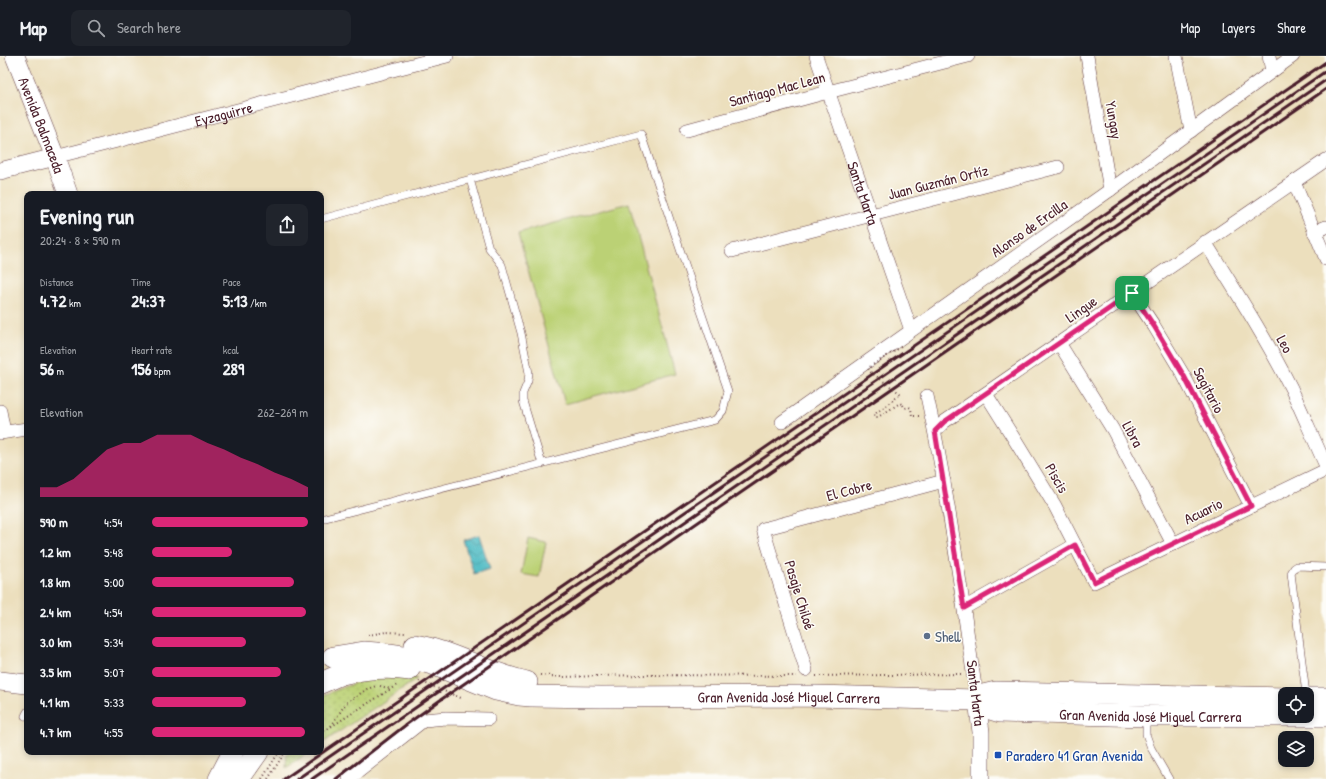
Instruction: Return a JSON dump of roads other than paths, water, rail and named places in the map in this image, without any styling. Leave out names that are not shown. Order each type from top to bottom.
[{"type":"main road","name":"Avenida Balmaceda","points":[[16,56],[67,191]]},
{"type":"main road","name":"Gran Avenida José Miguel Carrera","points":[[324,678],[332,664],[352,650],[382,643],[407,643],[442,652],[504,677],[601,697]]},
{"type":"main road","name":"Gran Avenida José Miguel Carrera","points":[[332,664],[364,652],[403,656],[424,661],[484,686],[531,696],[815,696],[977,700],[1000,712],[1146,716],[1326,716]]},
{"type":"main road","name":"Gran Avenida José Miguel Carrera","points":[[332,664],[363,669],[404,669],[431,676],[480,699],[502,706],[540,708],[601,697]]},
{"type":"main road","points":[[0,681],[24,684]]},
{"type":"main road","name":"Gran Avenida José Miguel Carrera","points":[[977,700],[983,695],[996,692],[1278,698]]},
{"type":"main road","points":[[1314,698],[1326,698]]},
{"type":"main road","points":[[219,779],[231,755]]},
{"type":"main road","points":[[239,779],[256,755]]},
{"type":"street","name":"Eyzaguirre","points":[[0,171],[447,56]]},
{"type":"street","name":"Santa Marta","points":[[816,56],[911,330]]},
{"type":"street","name":"Santiago Mac Lean","points":[[687,130],[968,56]]},
{"type":"street","name":"Yungay","points":[[1087,56],[1110,190]]},
{"type":"street","points":[[1176,56],[1190,131]]},
{"type":"street","points":[[1269,56],[1272,71]]},
{"type":"street","name":"Alonso de Ercilla","points":[[782,422],[1110,190],[1292,56]]},
{"type":"street","name":"Lingue","points":[[935,431],[944,422],[1326,160]]},
{"type":"street","name":"Juan Guzmán Ortíz","points":[[732,251],[1058,167]]},
{"type":"street","points":[[1294,182],[1320,229],[1326,259]]},
{"type":"street","name":"Leo","points":[[1205,242],[1277,362],[1326,466]]},
{"type":"street","name":"Sagitario","points":[[1132,293],[1184,376],[1251,506]]},
{"type":"street","name":"Libra","points":[[1059,343],[1112,430],[1172,544]]},
{"type":"street","name":"Piscis","points":[[986,394],[1034,470],[1094,582]]},
{"type":"street","name":"Santa Marta","points":[[927,396],[944,481],[974,674],[981,732],[981,779]]},
{"type":"street","points":[[0,411],[2,433],[24,429]]},
{"type":"street","name":"Acuario","points":[[1094,582],[1326,470]]},
{"type":"street","name":"El Cobre","points":[[763,529],[944,481]]},
{"type":"street","name":"Pasaje Chiloé","points":[[763,529],[805,674]]},
{"type":"street","points":[[964,608],[1075,545]]},
{"type":"street","points":[[349,779],[424,720],[446,718],[488,719]]},
{"type":"lane","points":[[324,218],[641,134],[728,391],[723,411],[715,420],[324,518]]},
{"type":"lane","points":[[470,179],[486,241],[489,248],[502,265],[521,333],[529,373],[528,381],[523,393],[523,401],[542,464]]},
{"type":"lane","points":[[1305,687],[1291,573],[1297,566],[1326,567]]},
{"type":"lane","points":[[1146,716],[1146,734],[1151,748],[1169,779]]},
{"type":"water","points":[[479,535],[490,569],[474,574],[463,540]]},
{"type":"railway","points":[[324,751],[1326,62]]},
{"type":"railway","points":[[297,779],[1326,71]]},
{"type":"railway","points":[[312,779],[1326,80]]},
{"type":"railway","points":[[336,779],[439,701],[1326,89]]},
{"type":"railway","points":[[284,779],[319,755]]},
{"type":"place","name":"Shell","points":[[927,636]]},
{"type":"place","name":"Paradero 41 Gran Avenida","points":[[998,755]]}]
